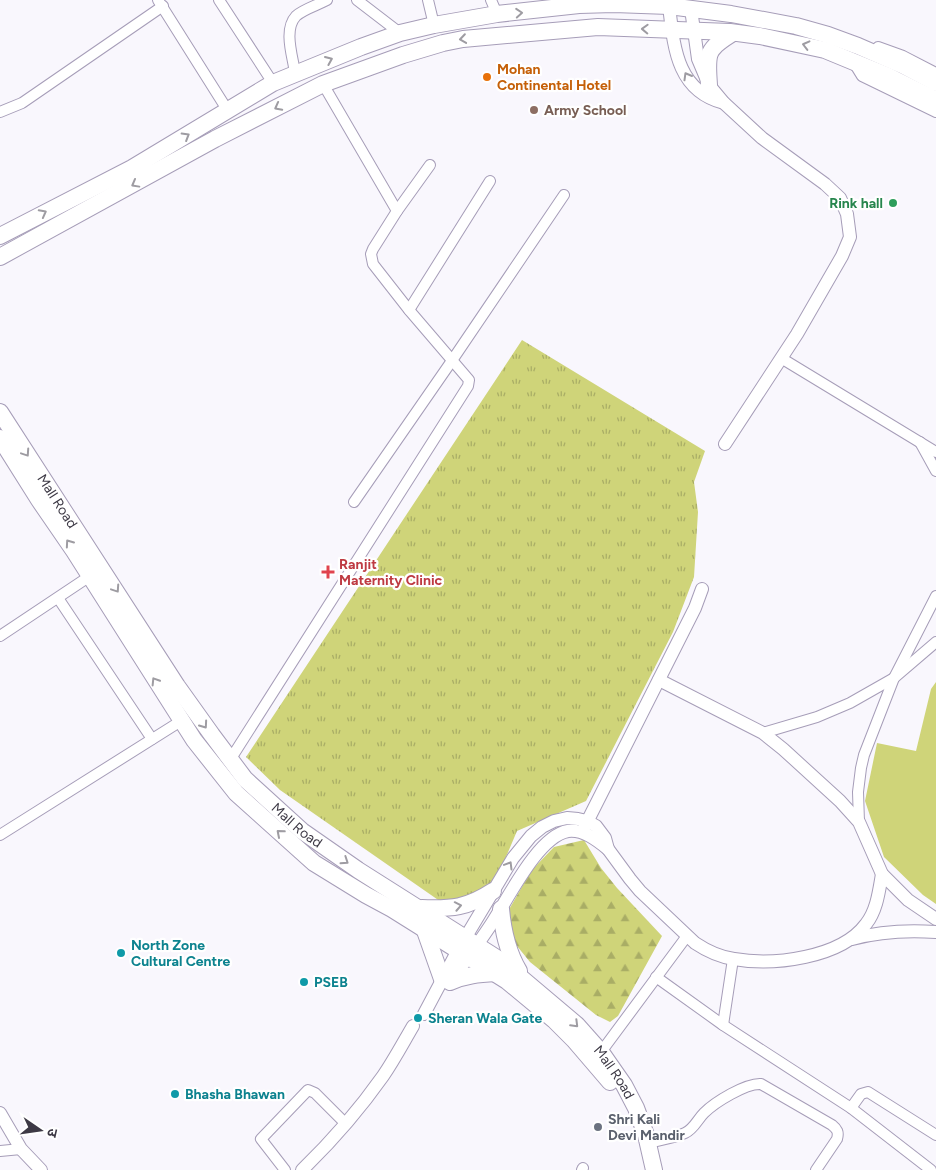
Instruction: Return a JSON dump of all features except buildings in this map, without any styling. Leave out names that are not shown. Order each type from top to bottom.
[{"type":"main road","points":[[720,0],[731,14]]},
{"type":"main road","points":[[0,236],[132,168],[272,83],[360,47],[400,33],[494,7],[579,5],[613,2],[670,6],[731,14],[796,26],[856,53],[904,66],[936,83]]},
{"type":"main road","points":[[0,257],[215,139],[323,84],[403,54],[463,39],[598,27],[733,33],[792,42],[824,50],[856,53],[888,76],[936,100]]},
{"type":"main road","points":[[709,85],[709,53],[717,42],[733,33]]},
{"type":"main road","name":"Mall Road","points":[[0,412],[177,686],[245,779],[302,832],[419,908],[467,947],[496,974],[507,980],[554,1020],[591,1059],[615,1089],[627,1113],[644,1170]]},
{"type":"main road","name":"Mall Road","points":[[0,438],[181,721],[236,793],[314,863],[424,928],[500,960],[576,1025],[601,1052],[624,1085],[636,1108],[648,1143],[654,1170]]},
{"type":"main road","points":[[419,908],[464,906],[478,901],[493,891]]},
{"type":"main road","points":[[501,909],[504,938],[509,952],[525,980]]},
{"type":"main road","points":[[424,928],[446,980],[466,976],[496,974]]},
{"type":"street","points":[[219,0],[272,83]]},
{"type":"street","points":[[295,73],[290,34],[292,25],[296,17],[301,13],[328,0]]},
{"type":"street","points":[[357,0],[400,33]]},
{"type":"street","points":[[428,0],[434,25]]},
{"type":"street","points":[[0,112],[22,103],[161,3],[228,111]]},
{"type":"street","points":[[670,6],[675,51],[688,79],[698,92],[710,100],[724,104]]},
{"type":"street","points":[[691,9],[698,60],[709,85],[724,104],[762,138],[825,184],[840,198],[847,214],[850,237],[842,256],[781,358],[725,444]]},
{"type":"street","points":[[936,73],[903,56],[877,47],[856,53],[862,76],[936,112]]},
{"type":"street","points":[[323,84],[397,211]]},
{"type":"street","points":[[230,760],[466,393],[469,380],[451,362],[408,310],[373,264],[372,260],[373,249],[430,165]]},
{"type":"street","points":[[408,310],[490,181]]},
{"type":"street","points":[[354,502],[564,195]]},
{"type":"street","points":[[781,358],[936,452]]},
{"type":"street","points":[[919,441],[936,471]]},
{"type":"street","points":[[0,636],[90,576]]},
{"type":"street","points":[[467,947],[501,909],[528,866],[550,839],[559,834],[584,827],[695,608],[702,589]]},
{"type":"street","points":[[859,822],[858,792],[861,768],[894,678],[936,596]]},
{"type":"street","points":[[58,598],[152,739]]},
{"type":"street","points":[[763,733],[835,710],[894,678],[936,642]]},
{"type":"street","points":[[659,680],[763,733],[833,794],[859,822],[882,874],[908,900],[936,919]]},
{"type":"street","points":[[0,835],[181,721]]},
{"type":"street","points":[[427,1009],[433,994],[446,980],[467,947],[493,891],[520,848],[542,827],[554,821],[567,818],[584,827],[608,849],[640,890],[687,936],[704,949],[733,959],[763,961],[799,958],[824,952],[851,939],[874,933],[893,931],[936,932]]},
{"type":"street","points":[[851,939],[865,925],[873,912],[882,874]]},
{"type":"street","points":[[601,1052],[687,936]]},
{"type":"street","points":[[723,1025],[733,959]]},
{"type":"street","points":[[656,977],[723,1025],[851,1108],[931,1170]]},
{"type":"street","points":[[302,1170],[346,1124],[384,1074],[413,1026]]},
{"type":"street","points":[[648,1143],[686,1133],[714,1105],[742,1088],[761,1084],[832,1124],[837,1129],[837,1139],[816,1170]]},
{"type":"street","points":[[285,1170],[261,1139],[308,1090],[315,1093],[346,1124]]},
{"type":"street","points":[[851,1108],[862,1094],[868,1092],[936,1135]]},
{"type":"street","points":[[0,1113],[21,1149],[41,1170]]},
{"type":"street","points":[[0,1151],[21,1149]]},
{"type":"green space","points":[[522,340],[705,451],[694,482],[698,512],[694,577],[673,632],[586,801],[517,831],[495,883],[478,896],[444,904],[280,790],[246,757]]},
{"type":"green space","points":[[936,682],[936,904],[923,895],[884,857],[865,801],[877,743],[916,751],[931,689]]},
{"type":"green space","points":[[584,840],[601,868],[617,888],[662,936],[618,1016],[610,1022],[596,1015],[530,962],[508,935],[507,913],[531,871],[554,847]]},
{"type":"place","name":"Mohan Continental Hotel","points":[[487,77]]},
{"type":"place","name":"Army School","points":[[534,110]]},
{"type":"place","name":"Rink hall","points":[[893,203]]},
{"type":"place","name":"Ranjit Maternity Clinic","points":[[328,572]]},
{"type":"place","name":"North Zone Cultural Centre","points":[[121,953]]},
{"type":"place","name":"PSEB","points":[[304,982]]},
{"type":"place","name":"Sheran Wala Gate","points":[[418,1018]]},
{"type":"place","name":"Bhasha Bhawan","points":[[175,1094]]},
{"type":"place","name":"Shri Kali Devi Mandir","points":[[598,1127]]}]
